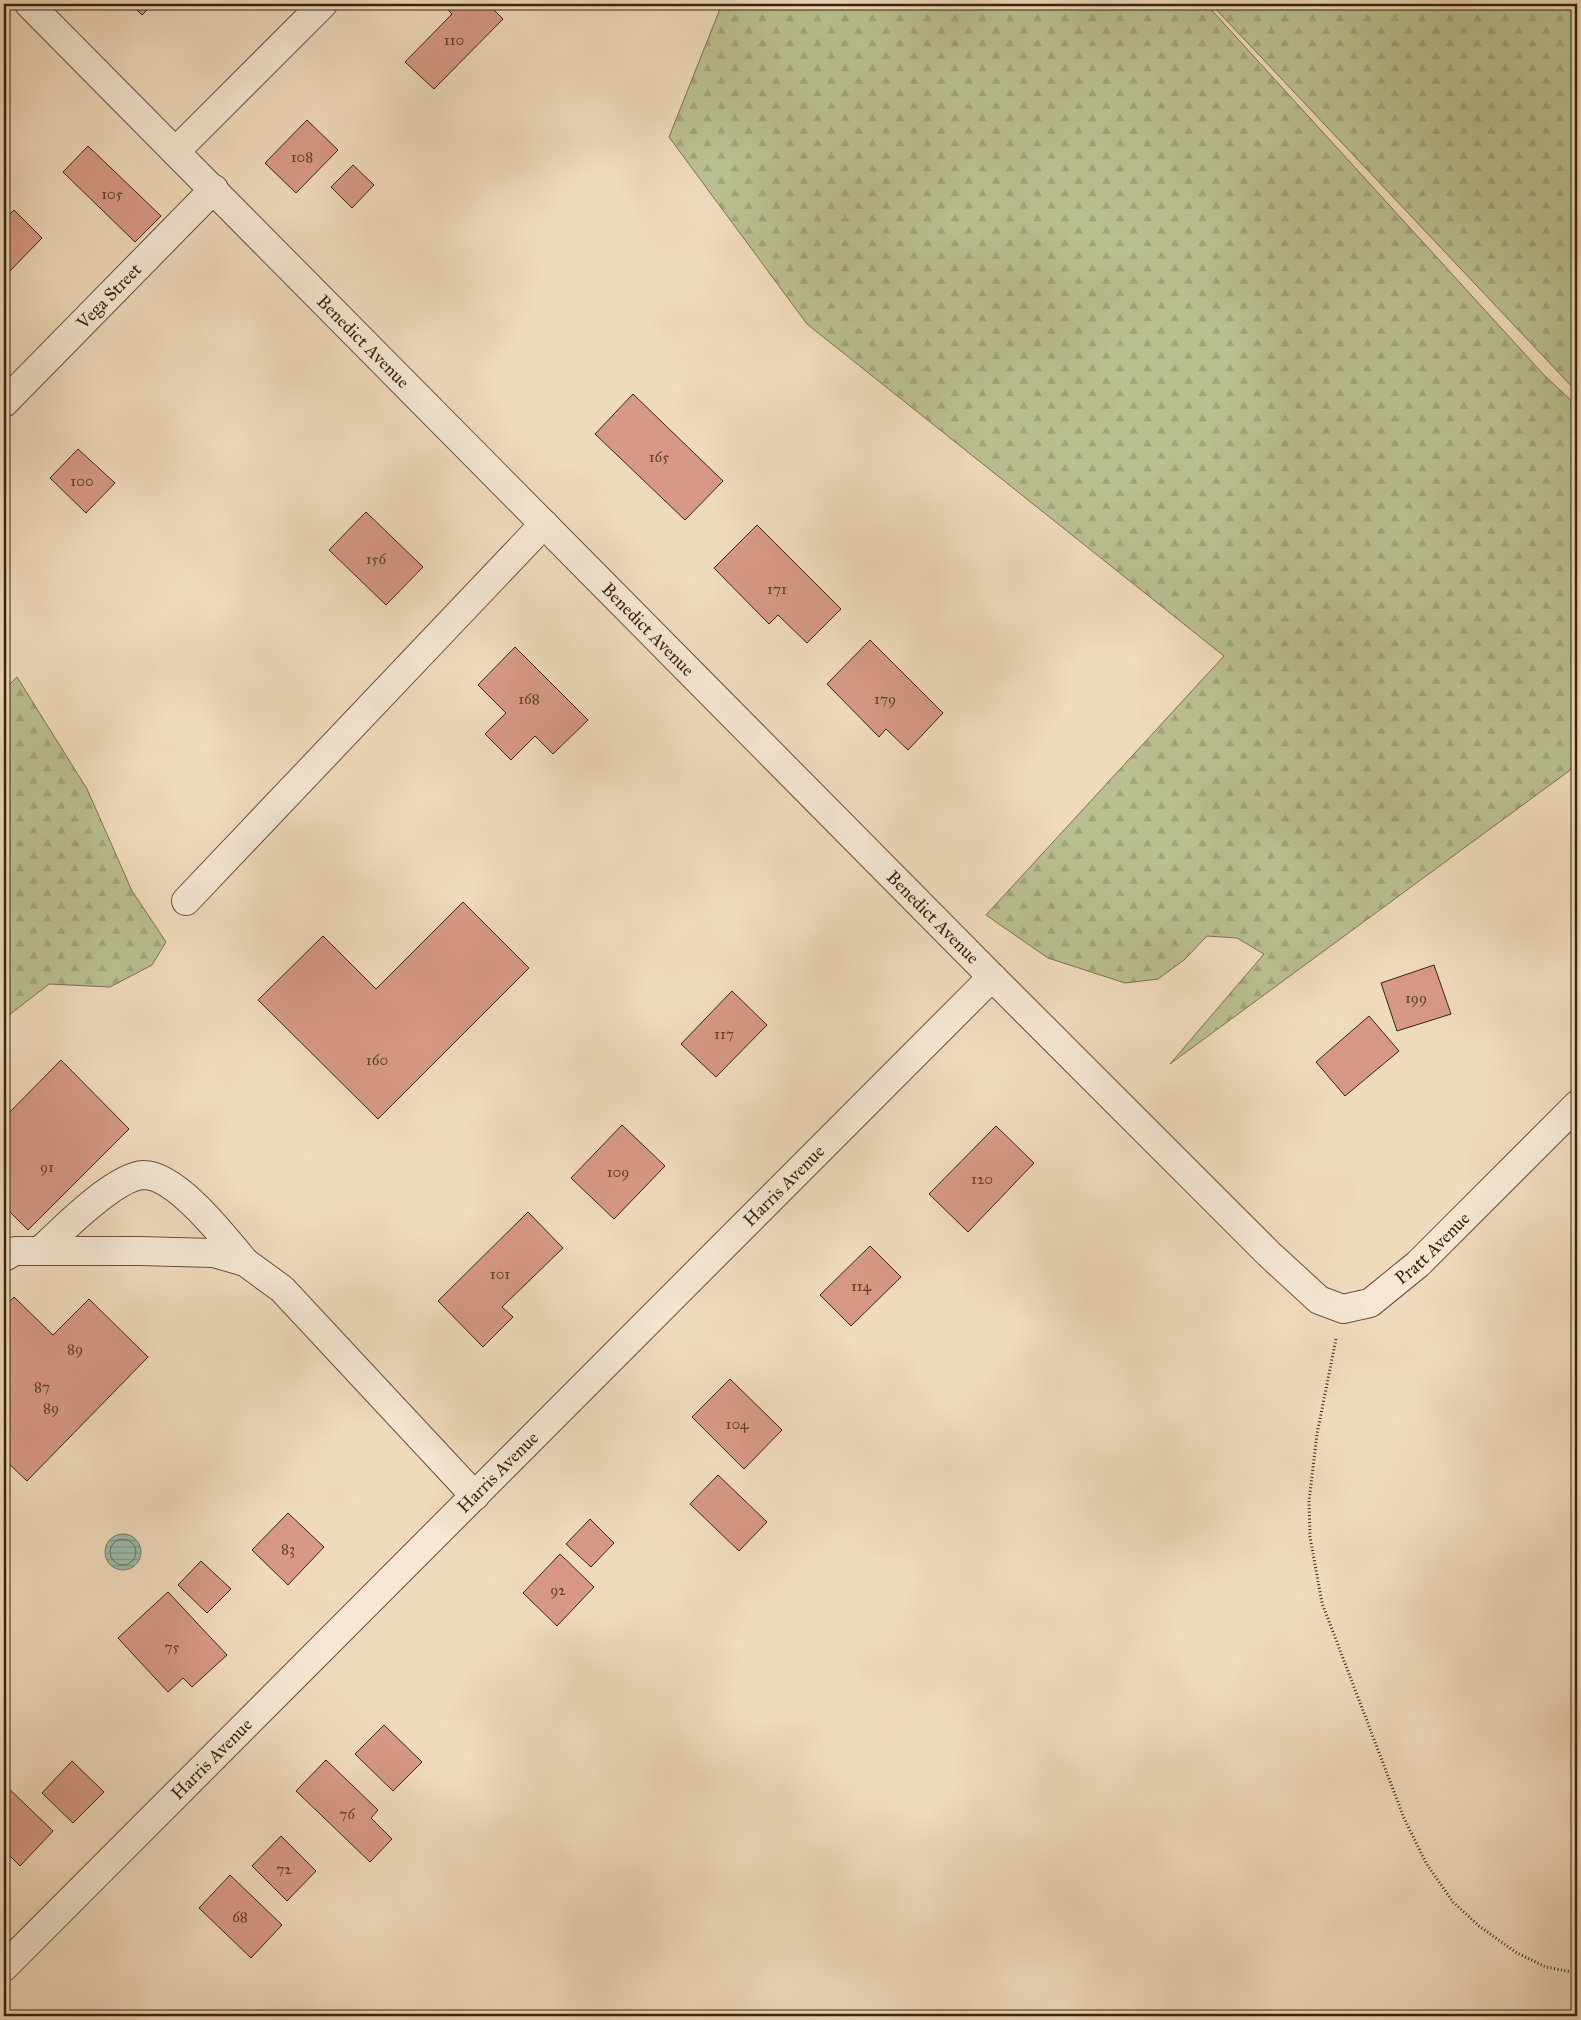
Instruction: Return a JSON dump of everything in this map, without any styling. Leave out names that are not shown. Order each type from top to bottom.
[{"type":"street","name":"Benedict Avenue","points":[[30,4],[992,978],[1269,1254],[1319,1300],[1343,1309]]},
{"type":"street","points":[[176,151],[323,4]]},
{"type":"street","name":"Vega Street","points":[[4,403],[214,189]]},
{"type":"street","points":[[186,901],[544,524]]},
{"type":"street","name":"Harris Avenue","points":[[4,1968],[992,978]]},
{"type":"street","name":"Pratt Avenue","points":[[1343,1309],[1370,1303],[1418,1264],[1577,1105]]},
{"type":"street","points":[[40,1251],[76,1217],[123,1181],[143,1175],[162,1180],[185,1197],[214,1224],[245,1262],[282,1289],[475,1496]]},
{"type":"street","points":[[4,1256],[15,1251],[214,1253],[245,1262]]},
{"type":"path","points":[[1343,1309],[1318,1434],[1309,1501],[1310,1537],[1322,1603],[1404,1818],[1426,1863],[1453,1902],[1479,1926],[1516,1953],[1546,1967],[1577,1973]]},
{"type":"green space","points":[[722,4],[1206,4],[1543,374],[1577,406],[1577,762],[1569,771],[1170,1064],[1264,954],[1237,938],[1207,936],[1184,960],[1158,979],[1125,983],[1048,958],[986,915],[1224,656],[807,324],[669,137]]},
{"type":"green space","points":[[1211,4],[1577,4],[1577,392]]},
{"type":"green space","points":[[17,677],[87,789],[132,891],[166,942],[152,965],[110,987],[49,984],[4,1019],[4,690]]},
{"type":"water","points":[[123,1534],[130,1535],[136,1539],[140,1545],[140,1559],[136,1565],[130,1569],[123,1570],[116,1569],[110,1565],[106,1559],[105,1552],[106,1545],[110,1539],[116,1535]]},
{"type":"building","points":[[131,4],[153,4],[142,15]]},
{"type":"building","points":[[442,4],[488,4],[503,19],[434,89],[405,62],[452,14]]},
{"type":"building","points":[[307,120],[338,150],[296,193],[265,163]]},
{"type":"building","points":[[88,146],[161,216],[135,242],[63,172]]},
{"type":"building","points":[[353,165],[374,185],[352,208],[331,187]]},
{"type":"building","points":[[14,210],[42,238],[6,275],[4,273],[4,220]]},
{"type":"building","points":[[633,394],[723,481],[685,520],[595,434]]},
{"type":"building","points":[[78,449],[115,483],[86,513],[50,478]]},
{"type":"building","points":[[366,512],[423,567],[386,605],[329,550]]},
{"type":"building","points":[[757,525],[841,609],[807,643],[778,615],[769,624],[714,568]]},
{"type":"building","points":[[870,640],[943,713],[908,750],[886,729],[879,737],[827,684]]},
{"type":"building","points":[[515,647],[588,720],[553,754],[535,736],[511,760],[485,734],[506,713],[478,685]]},
{"type":"building","points":[[463,902],[529,968],[378,1119],[258,1000],[323,936],[376,989]]},
{"type":"building","points":[[1434,965],[1451,1014],[1397,1031],[1381,983]]},
{"type":"building","points":[[732,991],[767,1025],[716,1077],[681,1044]]},
{"type":"building","points":[[1369,1016],[1399,1051],[1345,1096],[1316,1062]]},
{"type":"building","points":[[61,1060],[129,1129],[28,1230],[4,1206],[4,1118]]},
{"type":"building","points":[[622,1125],[665,1166],[614,1219],[571,1178]]},
{"type":"building","points":[[996,1126],[1034,1163],[968,1232],[929,1194]]},
{"type":"building","points":[[528,1212],[563,1248],[502,1307],[513,1317],[483,1347],[438,1301]]},
{"type":"building","points":[[870,1246],[901,1277],[851,1326],[820,1295]]},
{"type":"building","points":[[14,1297],[53,1335],[89,1299],[148,1357],[27,1481],[4,1459],[4,1308]]},
{"type":"building","points":[[730,1379],[782,1430],[744,1469],[692,1417]]},
{"type":"building","points":[[718,1475],[767,1522],[739,1551],[690,1504]]},
{"type":"building","points":[[288,1513],[324,1547],[288,1585],[252,1550]]},
{"type":"building","points":[[590,1519],[614,1543],[591,1567],[566,1544]]},
{"type":"building","points":[[560,1554],[594,1587],[557,1626],[523,1593]]},
{"type":"building","points":[[201,1561],[231,1589],[207,1613],[178,1585]]},
{"type":"building","points":[[168,1592],[227,1655],[192,1687],[183,1678],[168,1692],[118,1638]]},
{"type":"building","points":[[384,1725],[422,1762],[393,1791],[355,1754]]},
{"type":"building","points":[[326,1760],[378,1810],[371,1818],[392,1839],[370,1862],[296,1791]]},
{"type":"building","points":[[72,1761],[104,1792],[73,1823],[42,1793]]},
{"type":"building","points":[[4,1784],[53,1831],[20,1866],[4,1850]]},
{"type":"building","points":[[281,1836],[316,1871],[287,1901],[252,1866]]},
{"type":"building","points":[[230,1875],[282,1925],[251,1958],[199,1908]]}]
